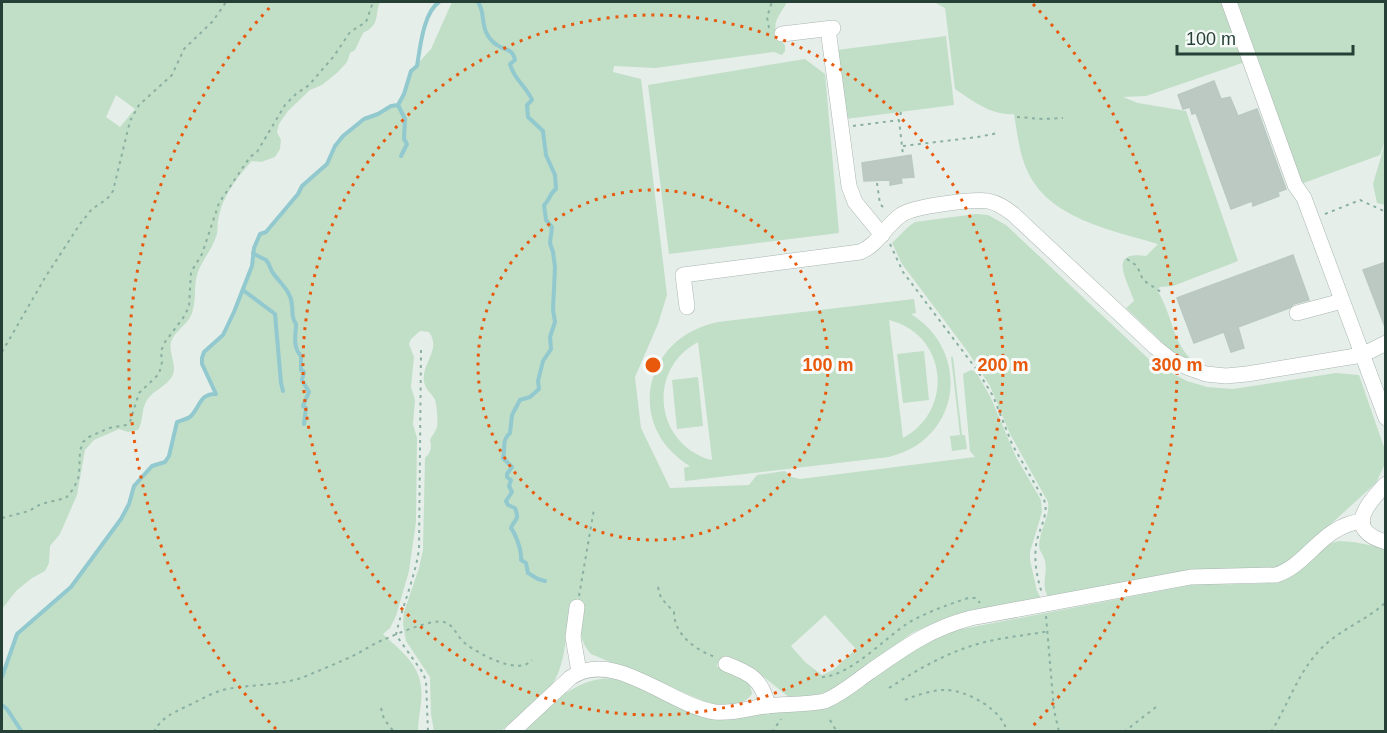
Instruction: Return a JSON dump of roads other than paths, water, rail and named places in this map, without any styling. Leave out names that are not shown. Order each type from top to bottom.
[{"type":"lane","points":[[1229,2],[1295,185],[1304,198],[1386,418]]},
{"type":"lane","points":[[783,34],[830,29],[851,194],[887,242]]},
{"type":"lane","points":[[687,307],[683,275],[854,253],[887,242],[900,216],[911,210],[970,201],[994,203],[1013,214],[1155,347],[1170,359],[1189,368],[1216,375],[1236,375],[1362,355],[1386,343]]},
{"type":"lane","points":[[1297,314],[1342,302]]},
{"type":"lane","points":[[1386,483],[1366,506],[1363,521],[1366,531],[1386,542]]},
{"type":"lane","points":[[512,732],[579,672],[590,668],[614,671],[715,712],[813,704],[834,698],[921,637],[945,626],[971,618],[1046,610],[1191,577],[1276,575],[1287,570],[1340,527],[1351,522],[1363,521]]},
{"type":"lane","points":[[577,607],[573,637],[579,672]]},
{"type":"lane","points":[[726,663],[744,671],[756,680],[766,695],[768,706]]},
{"type":"waterway","points":[[2,677],[17,634],[71,587],[121,519],[129,504],[134,486],[152,466],[165,462],[169,456],[177,422],[191,416],[203,398],[216,394],[202,364],[202,358],[204,352],[223,335],[234,312],[252,266],[254,248],[260,234],[266,232],[302,186],[327,164],[335,146],[343,136],[364,119],[398,105],[411,71],[417,66],[429,14],[439,2]]},
{"type":"waterway","points":[[478,2],[488,36],[514,56],[515,60],[510,64],[512,70],[532,100],[527,105],[528,117],[543,131],[546,155],[555,175],[556,189],[544,205],[546,220],[552,227],[550,243],[555,267],[553,310],[555,322],[550,337],[551,349],[543,361],[538,381],[539,389],[530,397],[520,400],[512,415],[503,458],[512,467],[507,474],[511,480],[509,486],[512,492],[506,501],[508,505],[515,508],[517,517],[511,528],[521,552],[521,560],[526,563],[528,573],[545,581]]},
{"type":"waterway","points":[[398,105],[405,119],[404,139],[407,144],[401,156]]},
{"type":"waterway","points":[[253,253],[266,260],[291,300],[296,324],[295,344],[301,356],[301,370],[304,372],[302,380],[309,392],[303,406],[306,408],[304,424]]},
{"type":"waterway","points":[[243,290],[275,314],[283,391]]},
{"type":"waterway","points":[[2,705],[22,732]]}]
